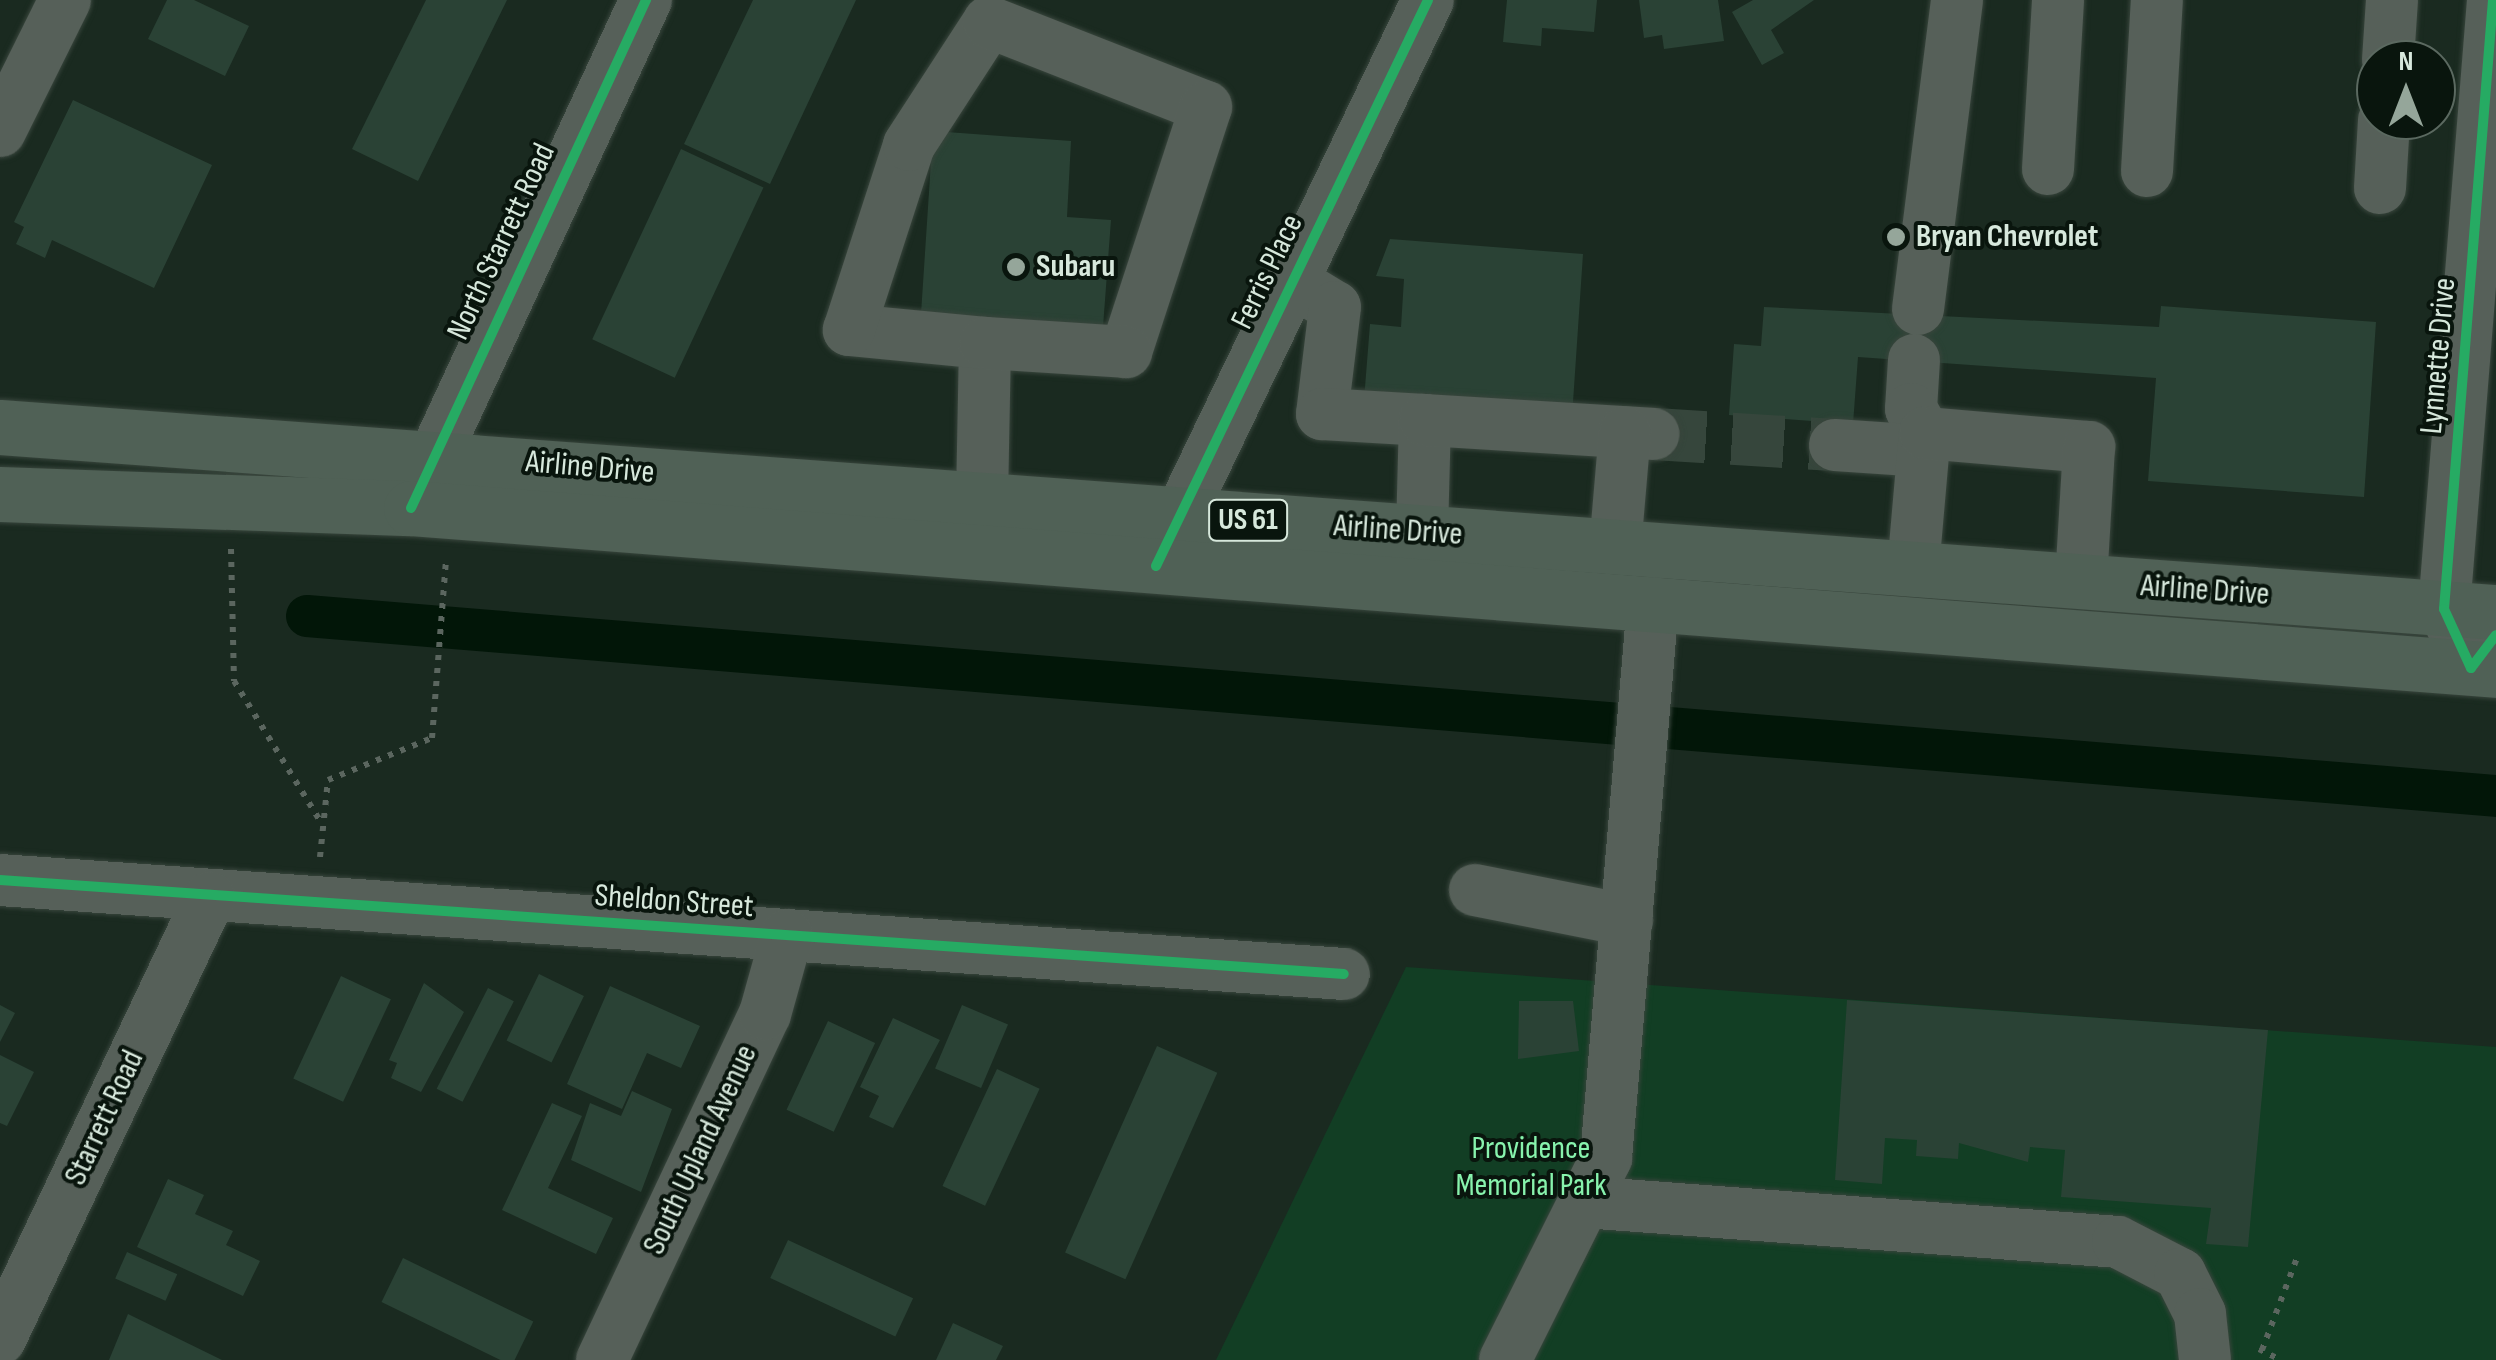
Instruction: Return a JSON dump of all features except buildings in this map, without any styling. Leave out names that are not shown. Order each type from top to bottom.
[{"type":"highway","name":"Airline Drive","points":[[0,428],[432,456],[1422,533],[1642,567],[2488,658]]},
{"type":"highway","name":"Airline Drive","points":[[0,494],[410,508],[1156,566],[1912,569],[2470,610]]},
{"type":"street","points":[[0,131],[65,0]]},
{"type":"street","name":"North Starrett Road","points":[[410,508],[646,0]]},
{"type":"street","name":"Ferris Place","points":[[1156,566],[1428,0]]},
{"type":"street","points":[[1912,569],[1925,442],[1911,409],[1916,335],[1956,0]]},
{"type":"street","points":[[2048,169],[2058,0]]},
{"type":"street","points":[[2146,171],[2156,0]]},
{"type":"street","points":[[2389,40],[2392,0]]},
{"type":"street","name":"Lynnette Drive","points":[[2488,658],[2470,610],[2493,0]]},
{"type":"street","points":[[990,22],[1206,107],[1126,352],[984,344],[849,330],[908,145],[990,22]]},
{"type":"street","points":[[2380,188],[2383,140]]},
{"type":"street","points":[[1292,281],[1335,308],[1322,414],[1640,433],[1647,686],[1606,1158],[1505,1360]]},
{"type":"street","points":[[982,500],[984,344]]},
{"type":"street","points":[[1422,533],[1425,420]]},
{"type":"street","points":[[1836,445],[1925,442],[2089,447],[2082,582]]},
{"type":"street","name":"Sheldon Street","points":[[0,880],[1344,974]]},
{"type":"street","points":[[1476,890],[1627,920]]},
{"type":"street","name":"Starrett Road","points":[[0,1339],[210,897]]},
{"type":"street","name":"South Upland Avenue","points":[[602,1360],[764,1014],[788,935]]},
{"type":"street","points":[[1584,1202],[2118,1242],[2180,1274],[2200,1314],[2204,1360]]},
{"type":"path","points":[[233,503],[234,681],[322,826]]},
{"type":"path","points":[[316,904],[328,780],[424,748],[434,733],[445,578]]},
{"type":"path","points":[[2262,1350],[2297,1258]]},
{"type":"green space","name":"Providence Memorial Park","points":[[1406,967],[2496,1047],[2496,1360],[1216,1360]]},
{"type":"waterway","points":[[307,616],[2496,796]]},
{"type":"tunnel","points":[[1654,434],[1835,445]]},
{"type":"cycle path","points":[[411,508],[646,0]]},
{"type":"cycle path","points":[[1156,566],[1428,0]]},
{"type":"cycle path","points":[[2493,0],[2444,609],[2471,668],[2496,635]]},
{"type":"cycle path","points":[[0,880],[1344,974]]},
{"type":"place","name":"Bryan Chevrolet","points":[[1896,237]]},
{"type":"place","name":"Subaru","points":[[1016,267]]}]
